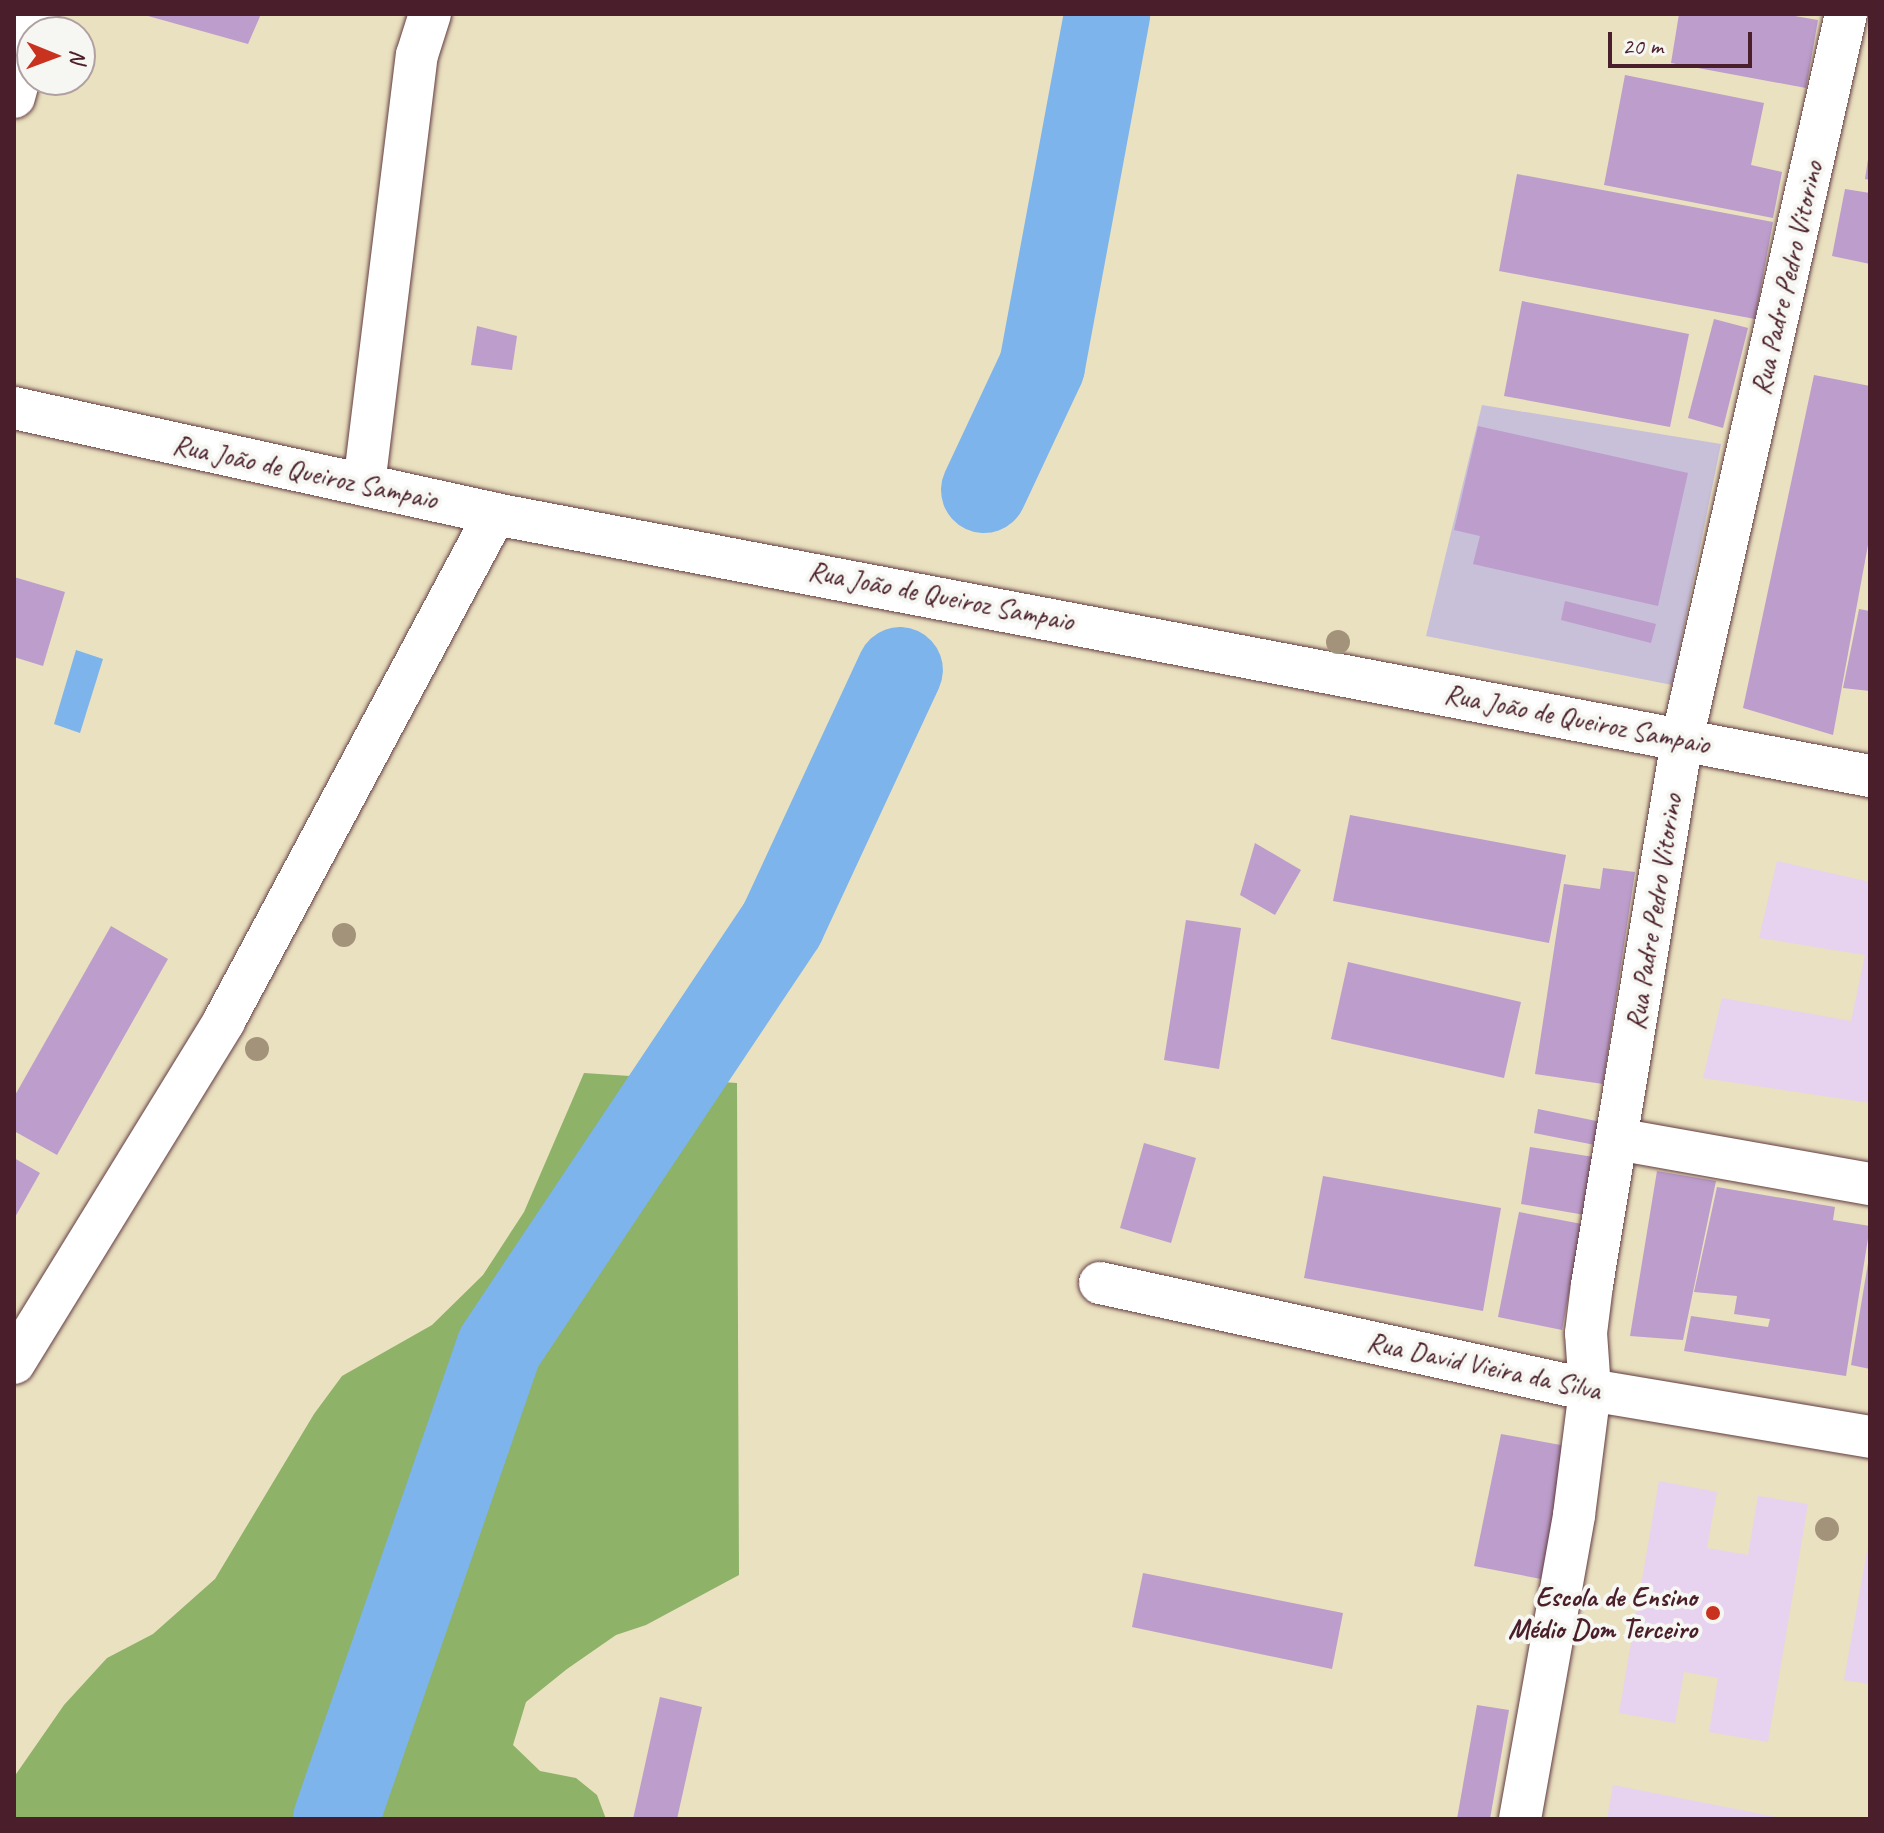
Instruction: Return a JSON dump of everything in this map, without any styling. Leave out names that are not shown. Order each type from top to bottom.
[{"type":"street","points":[[14,97],[37,14]]},
{"type":"street","points":[[364,485],[417,55],[430,14]]},
{"type":"street","name":"Rua Padre Pedro Vitorino","points":[[1520,1819],[1574,1515],[1590,1390],[1586,1333],[1682,740],[1846,14]]},
{"type":"street","name":"Rua João de Queiroz Sampaio","points":[[14,408],[495,514],[1870,776]]},
{"type":"street","points":[[14,1363],[224,1021],[495,514]]},
{"type":"street","points":[[1617,1139],[1870,1184]]},
{"type":"street","name":"Rua David Vieira da Silva","points":[[1100,1283],[1590,1390],[1870,1437]]},
{"type":"shaded area","points":[[1482,405],[1721,444],[1672,685],[1426,636]]},
{"type":"shaded area","points":[[1777,861],[1870,882],[1870,1103],[1703,1078],[1722,998],[1851,1021],[1865,955],[1759,938]]},
{"type":"shaded area","name":"Escola de Ensino Médio Dom Terceiro","points":[[1659,1481],[1717,1492],[1707,1548],[1748,1555],[1758,1496],[1808,1504],[1768,1742],[1709,1732],[1718,1678],[1684,1672],[1675,1723],[1619,1713]]},
{"type":"shaded area","points":[[1870,1534],[1870,1684],[1844,1680]]},
{"type":"shaded area","points":[[1613,1785],[1786,1819],[1607,1819]]},
{"type":"green space","points":[[584,1073],[737,1083],[739,1575],[646,1625],[616,1635],[567,1669],[526,1702],[513,1745],[540,1771],[576,1778],[597,1795],[606,1819],[14,1819],[14,1777],[64,1705],[107,1658],[153,1634],[215,1579],[314,1414],[342,1376],[432,1325],[483,1275],[524,1212]]},
{"type":"water","points":[[76,650],[103,659],[80,733],[54,724]]},
{"type":"building","points":[[141,14],[261,14],[248,44]]},
{"type":"building","points":[[1679,14],[1783,14],[1818,20],[1806,88],[1671,63]]},
{"type":"building","points":[[1625,75],[1764,103],[1751,165],[1782,172],[1773,218],[1604,185]]},
{"type":"building","points":[[1870,159],[1870,180],[1865,179]]},
{"type":"building","points":[[1517,174],[1773,222],[1755,319],[1499,271]]},
{"type":"building","points":[[1845,189],[1870,193],[1870,264],[1832,256]]},
{"type":"building","points":[[1522,301],[1689,334],[1670,427],[1504,396]]},
{"type":"building","points":[[1714,319],[1748,328],[1723,428],[1688,418]]},
{"type":"building","points":[[477,326],[517,336],[512,370],[471,365]]},
{"type":"building","points":[[1814,375],[1870,386],[1870,534],[1833,735],[1743,708]]},
{"type":"building","points":[[1478,426],[1688,473],[1658,606],[1473,564],[1480,536],[1454,530]]},
{"type":"building","points":[[14,577],[65,592],[43,666],[14,657]]},
{"type":"building","points":[[1565,601],[1656,624],[1651,643],[1561,620]]},
{"type":"building","points":[[1859,609],[1870,611],[1870,691],[1843,688]]},
{"type":"building","points":[[1350,815],[1566,855],[1549,943],[1333,901]]},
{"type":"building","points":[[1255,843],[1301,870],[1275,915],[1240,895]]},
{"type":"building","points":[[1603,868],[1635,872],[1603,1084],[1535,1074],[1564,884],[1600,889]]},
{"type":"building","points":[[1186,920],[1241,928],[1219,1069],[1164,1060]]},
{"type":"building","points":[[111,926],[168,959],[57,1155],[14,1131],[14,1097]]},
{"type":"building","points":[[1348,962],[1521,1002],[1504,1078],[1331,1039]]},
{"type":"building","points":[[1538,1109],[1606,1123],[1600,1146],[1534,1133]]},
{"type":"building","points":[[1144,1143],[1196,1158],[1171,1243],[1120,1228]]},
{"type":"building","points":[[1530,1147],[1594,1157],[1585,1215],[1521,1204]]},
{"type":"building","points":[[14,1158],[40,1173],[14,1219]]},
{"type":"building","points":[[1657,1171],[1716,1181],[1683,1340],[1630,1336]]},
{"type":"building","points":[[1323,1176],[1501,1208],[1483,1311],[1304,1278]]},
{"type":"building","points":[[1717,1187],[1835,1207],[1833,1220],[1870,1226],[1846,1376],[1684,1351],[1691,1316],[1768,1327],[1770,1319],[1734,1314],[1737,1296],[1694,1292]]},
{"type":"building","points":[[1519,1212],[1582,1224],[1562,1330],[1498,1317]]},
{"type":"building","points":[[1870,1263],[1870,1369],[1851,1365]]},
{"type":"building","points":[[1501,1434],[1566,1446],[1541,1579],[1474,1566]]},
{"type":"building","points":[[1143,1573],[1343,1613],[1332,1669],[1132,1627]]},
{"type":"building","points":[[660,1697],[702,1707],[677,1819],[633,1819]]},
{"type":"building","points":[[1477,1705],[1509,1710],[1490,1819],[1457,1819]]},
{"type":"waterway","points":[[984,490],[1042,366],[1107,14]]},
{"type":"waterway","points":[[336,1819],[499,1348],[782,924],[900,670]]},
{"type":"place","name":"Escola de Ensino Médio Dom Terceiro","points":[[1713,1613]]}]
